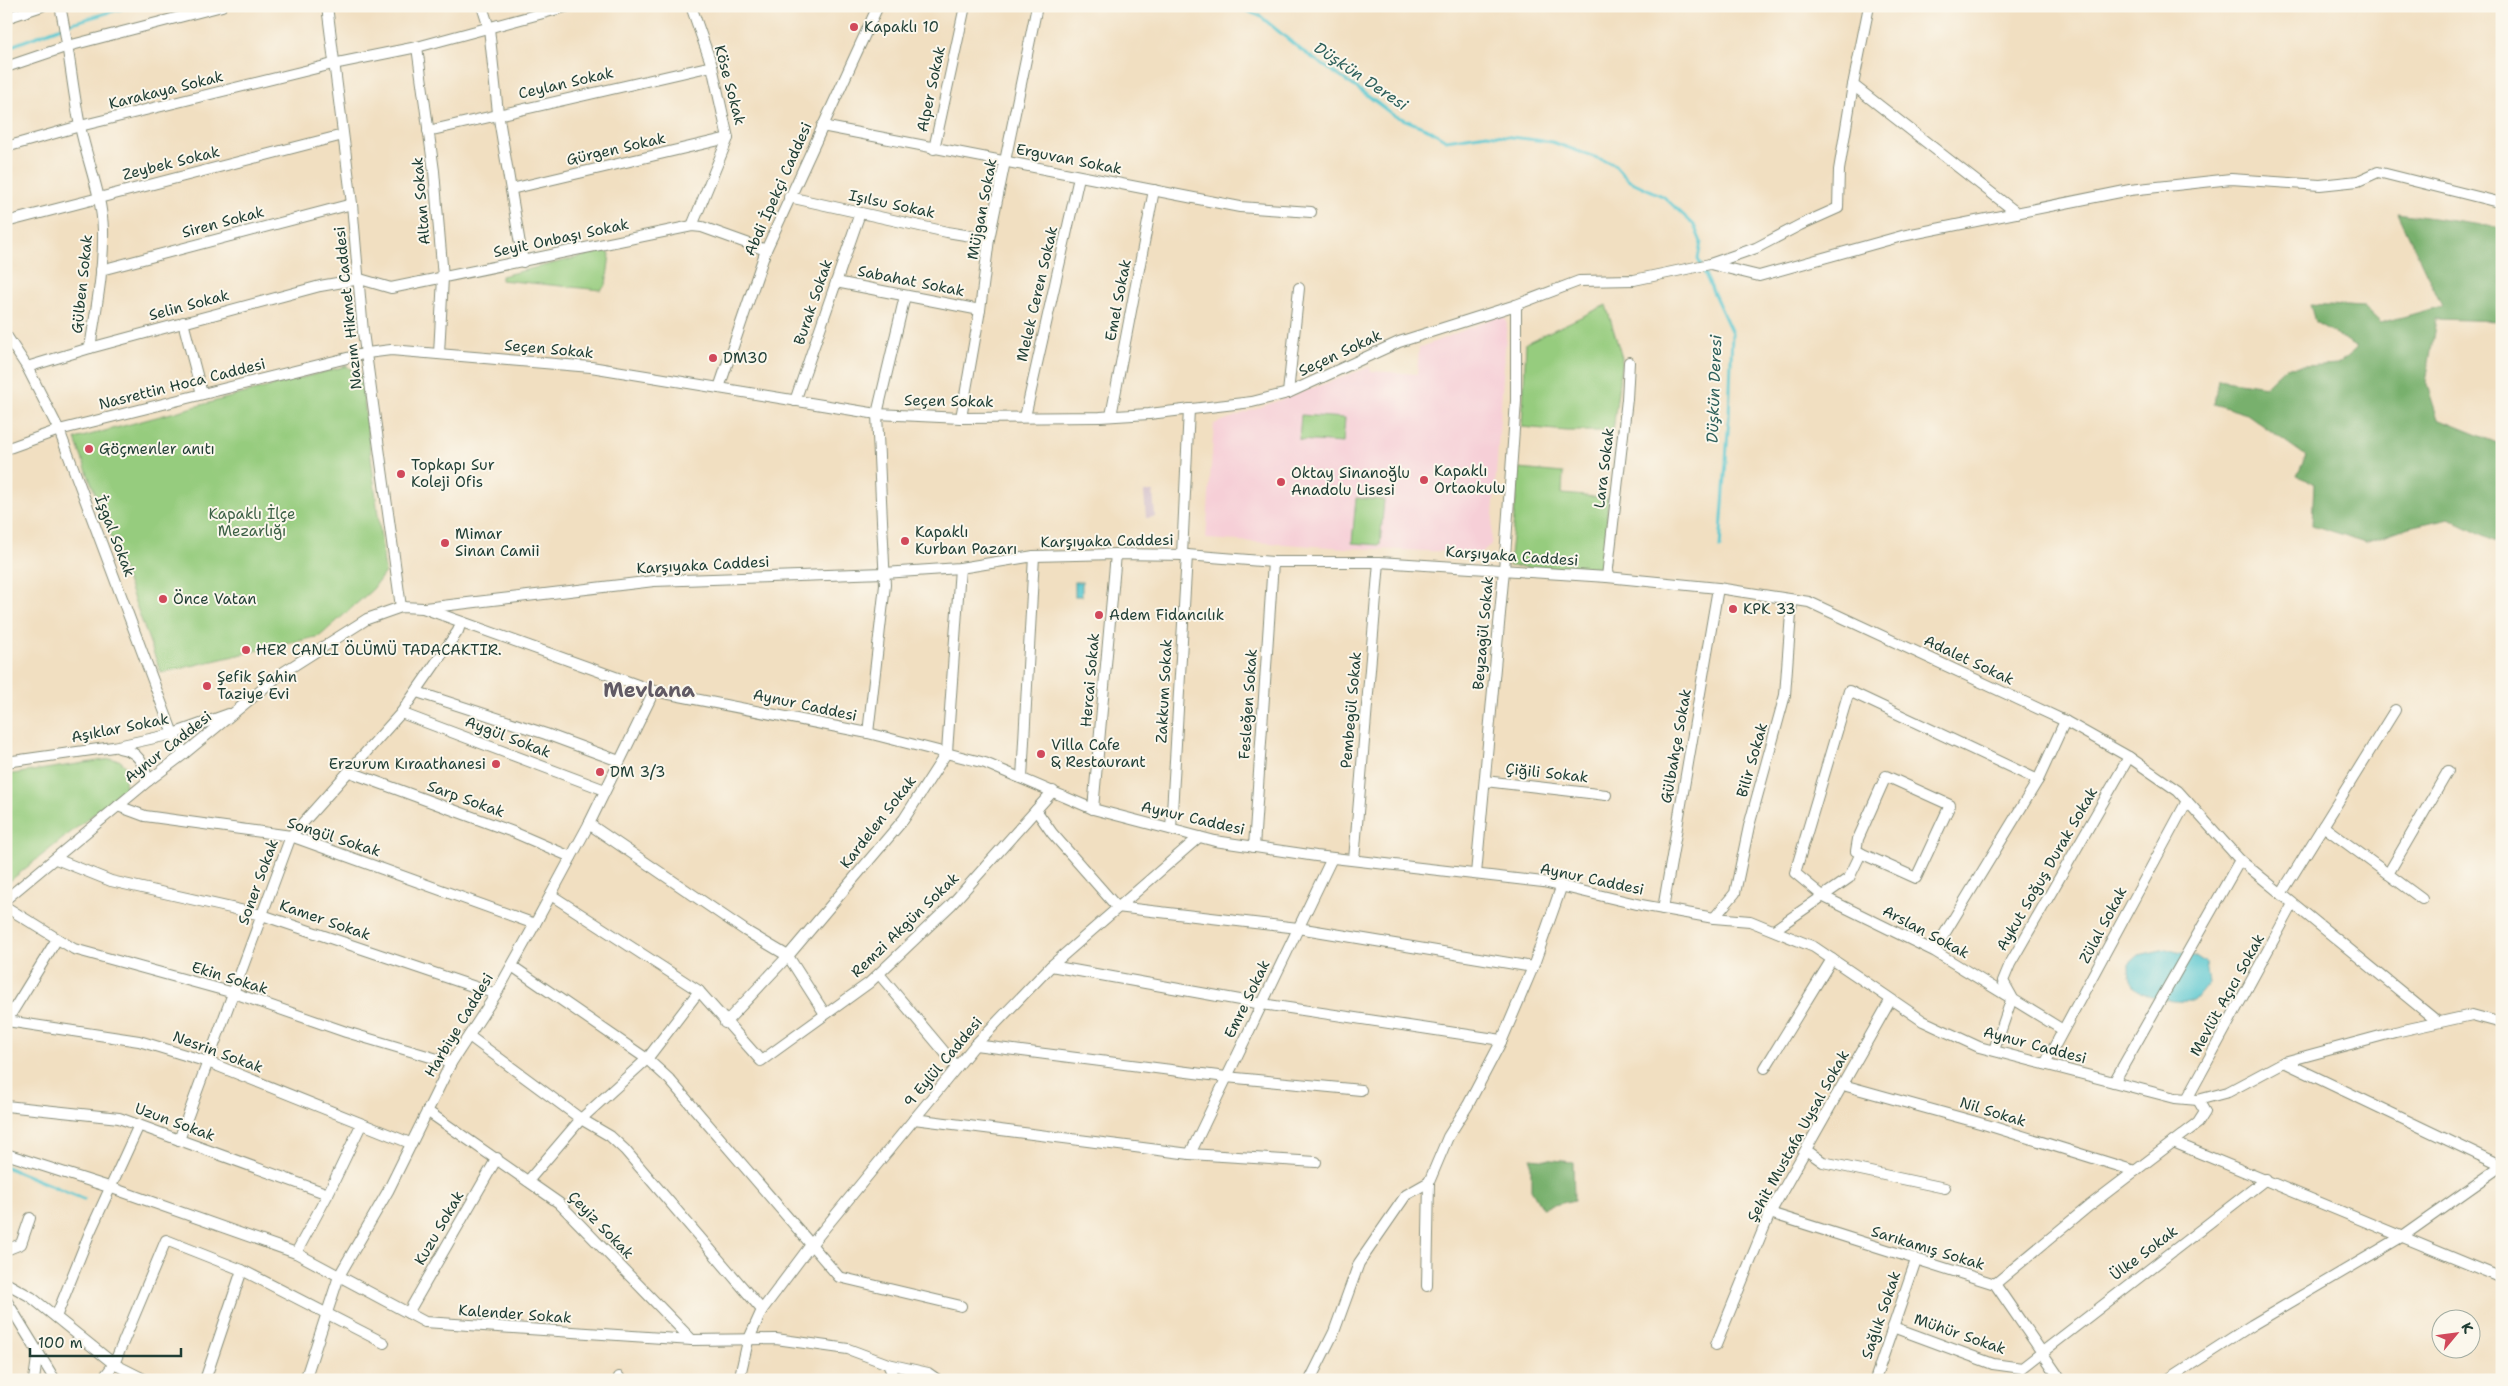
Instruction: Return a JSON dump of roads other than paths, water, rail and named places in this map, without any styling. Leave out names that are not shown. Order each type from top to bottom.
[{"type":"street","points":[[6,18],[42,6]]},
{"type":"street","name":"Gülben Sokak","points":[[60,6],[80,126],[98,197],[103,229],[101,270],[90,348]]},
{"type":"street","points":[[6,67],[68,46],[222,6]]},
{"type":"street","name":"Nazım Hikmet Caddesi","points":[[328,6],[333,64],[352,204],[363,332],[401,607]]},
{"type":"street","points":[[482,6],[489,28],[498,113],[523,262]]},
{"type":"street","name":"Karakaya Sokak","points":[[6,147],[80,126],[333,64],[417,47],[569,6]]},
{"type":"street","name":"Köse Sokak","points":[[691,6],[712,66],[728,138],[692,226]]},
{"type":"street","name":"Abdi İpekçi Caddesi","points":[[719,388],[766,250],[878,6]]},
{"type":"street","name":"Alper Sokak","points":[[934,149],[965,6]]},
{"type":"street","name":"Müjgan Sokak","points":[[961,418],[980,310],[988,238],[1006,163],[1037,6]]},
{"type":"street","points":[[1869,6],[1853,86],[2017,212]]},
{"type":"street","name":"Altan Sokak","points":[[417,47],[434,171],[443,277],[438,354]]},
{"type":"street","name":"Ceylan Sokak","points":[[428,131],[498,113],[712,66]]},
{"type":"street","name":"Seçen Sokak","points":[[367,353],[391,350],[591,367],[876,414],[961,418],[1111,416],[1252,402],[1288,393],[1399,342],[1516,305],[1578,281],[1634,280],[1710,264],[1756,248],[1838,208],[1839,170],[1853,86]]},
{"type":"street","name":"Erguvan Sokak","points":[[822,126],[1240,207],[1312,212]]},
{"type":"street","name":"Zeybek Sokak","points":[[6,222],[343,134]]},
{"type":"street","name":"Gürgen Sokak","points":[[511,189],[728,138]]},
{"type":"street","points":[[1710,264],[1759,276],[1902,236],[2017,212],[2130,190],[2230,179],[2320,185],[2358,181],[2378,172],[2502,203]]},
{"type":"street","name":"Melek Ceren Sokak","points":[[1025,417],[1079,177]]},
{"type":"street","name":"Emel Sokak","points":[[1111,416],[1154,190]]},
{"type":"street","name":"Işılsu Sokak","points":[[789,197],[947,232],[988,238]]},
{"type":"street","name":"Siren Sokak","points":[[101,270],[352,204]]},
{"type":"street","name":"Burak Sokak","points":[[795,401],[860,213]]},
{"type":"street","name":"Seyit Onbaşı Sokak","points":[[360,280],[391,288],[692,226],[702,227],[766,250]]},
{"type":"street","name":"Selin Sokak","points":[[27,367],[183,322],[320,286],[360,280]]},
{"type":"street","name":"Sabahat Sokak","points":[[836,282],[980,310]]},
{"type":"street","points":[[1288,393],[1299,288]]},
{"type":"street","points":[[868,734],[885,585],[876,414],[905,296]]},
{"type":"street","name":"Beyzagül Sokak","points":[[1476,874],[1504,570],[1516,401],[1516,305]]},
{"type":"street","points":[[183,322],[202,394]]},
{"type":"street","name":"İşgal Sokak","points":[[6,335],[27,367],[59,430],[173,734],[184,754]]},
{"type":"street","name":"Nasrettin Hoca Caddesi","points":[[6,450],[59,430],[367,353]]},
{"type":"street","name":"Lara Sokak","points":[[1607,577],[1627,399],[1628,362]]},
{"type":"street","name":"Zakkum Sokak","points":[[1171,829],[1185,555],[1189,409]]},
{"type":"street","name":"Karşıyaka Caddesi","points":[[422,608],[654,581],[884,573],[960,568],[1034,556],[1116,554],[1185,555],[1273,562],[1379,562],[1607,577],[1718,588],[1792,600]]},
{"type":"street","name":"Hercai Sokak","points":[[1094,809],[1116,554]]},
{"type":"street","points":[[1022,778],[1034,556]]},
{"type":"street","name":"Fesleğen Sokak","points":[[1254,847],[1273,562]]},
{"type":"street","name":"Pembegül Sokak","points":[[1354,860],[1379,562]]},
{"type":"street","name":"Kardelen Sokak","points":[[725,1023],[788,956],[904,819],[947,752],[960,568]]},
{"type":"street","name":"Gülbahçe Sokak","points":[[1663,909],[1718,588]]},
{"type":"street","name":"Adalet Sokak","points":[[1792,600],[1809,602],[2065,720],[2129,756],[2178,791],[2240,860],[2438,1022]]},
{"type":"street","name":"Bilir Sokak","points":[[1714,918],[1735,893],[1749,826],[1785,695],[1792,600]]},
{"type":"street","name":"Aynur Caddesi","points":[[6,899],[282,673],[360,624],[401,607],[422,608],[654,691],[868,734],[947,752],[985,763],[1094,809],[1199,837],[1332,858],[1476,874],[1562,886],[1663,909],[1714,918],[1750,921],[1814,947],[1890,1001],[1923,1021],[1979,1047],[2187,1099],[2198,1100],[2228,1092],[2284,1062],[2395,1032],[2472,1015],[2502,1023]]},
{"type":"street","name":"Soner Sokak","points":[[180,1140],[292,836],[350,772],[417,692],[458,631],[461,622]]},
{"type":"street","name":"Harbiye Caddesi","points":[[305,1380],[339,1276],[388,1190],[451,1063],[496,994],[589,824],[654,691]]},
{"type":"street","name":"Arslan Sokak","points":[[2038,780],[1849,691],[1795,872],[1824,897],[1934,951],[2063,1030]]},
{"type":"street","name":"Aygül Sokak","points":[[417,692],[546,734],[619,761]]},
{"type":"street","points":[[2281,894],[2395,710]]},
{"type":"street","name":"Aşıklar Sokak","points":[[6,762],[113,747],[173,734],[236,711]]},
{"type":"street","name":"Aygül Sokak","points":[[400,713],[605,790]]},
{"type":"street","points":[[1934,951],[2038,780],[2065,720]]},
{"type":"street","points":[[113,747],[130,749],[142,760],[148,781]]},
{"type":"street","name":"Aykut Soğuş Durak Sokak","points":[[2012,998],[2003,981],[2010,964],[2129,756]]},
{"type":"street","points":[[2388,874],[2448,771]]},
{"type":"street","name":"Sarp Sokak","points":[[350,772],[513,832],[571,857]]},
{"type":"street","points":[[1886,776],[1950,805],[1916,878],[1860,853],[1856,851],[1858,840],[1886,776]]},
{"type":"street","name":"Çiğili Sokak","points":[[1485,781],[1606,795]]},
{"type":"street","name":"Remzi Akgün Sokak","points":[[725,1023],[761,1061],[879,974],[951,905],[1053,791]]},
{"type":"street","name":"Zülal Sokak","points":[[2045,1064],[2187,801]]},
{"type":"street","name":"Songül Sokak","points":[[118,806],[145,816],[292,836],[535,924]]},
{"type":"street","points":[[1036,810],[1052,833],[1118,907],[1298,928],[1533,967]]},
{"type":"street","points":[[589,824],[746,931],[788,956],[825,1014]]},
{"type":"street","points":[[2323,826],[2422,899]]},
{"type":"street","name":"9 Eylül Caddesi","points":[[739,1380],[748,1341],[762,1310],[810,1246],[975,1045],[1051,966],[1199,837]]},
{"type":"street","points":[[1774,930],[1849,878],[1860,853]]},
{"type":"street","name":"Emre Sokak","points":[[1190,1154],[1332,858]]},
{"type":"street","name":"Kamer Sokak","points":[[56,859],[111,881],[262,915],[496,994]]},
{"type":"street","points":[[2114,1082],[2240,860]]},
{"type":"street","points":[[1427,1286],[1429,1182],[1448,1137],[1468,1105],[1502,1040],[1533,967],[1562,886]]},
{"type":"street","points":[[550,895],[699,991],[725,1023]]},
{"type":"street","name":"Mevlüt Açıcı Sokak","points":[[2187,1099],[2294,904]]},
{"type":"street","name":"Ekin Sokak","points":[[6,907],[74,948],[234,993],[346,1032],[451,1063]]},
{"type":"street","points":[[7,1021],[58,939]]},
{"type":"street","points":[[1765,1068],[1832,959]]},
{"type":"street","points":[[512,966],[647,1059],[669,1079],[839,1278],[960,1306]]},
{"type":"street","points":[[1051,966],[1262,1004],[1502,1040]]},
{"type":"street","points":[[879,974],[957,1067]]},
{"type":"street","points":[[528,1181],[581,1119],[647,1059],[699,991]]},
{"type":"street","points":[[1994,1050],[2012,998]]},
{"type":"street","name":"Şehit Mustafa Uysal Sokak","points":[[1716,1345],[1770,1213],[1890,1001]]},
{"type":"street","name":"Nesrin Sokak","points":[[7,1021],[140,1041],[208,1062],[410,1144]]},
{"type":"street","points":[[469,1036],[581,1119],[610,1136],[626,1150],[762,1310]]},
{"type":"street","points":[[975,1045],[1226,1077],[1361,1090]]},
{"type":"street","points":[[2167,1380],[2252,1325],[2403,1236],[2502,1166],[2284,1062]]},
{"type":"street","name":"Nil Sokak","points":[[1843,1085],[2135,1171]]},
{"type":"street","points":[[1994,1284],[2198,1123],[2205,1112],[2198,1100]]},
{"type":"street","name":"Uzun Sokak","points":[[6,1106],[119,1118],[328,1194]]},
{"type":"street","name":"Çeyiz Sokak","points":[[427,1111],[498,1158],[559,1202],[692,1340]]},
{"type":"street","points":[[914,1119],[1190,1154],[1316,1162]]},
{"type":"street","points":[[56,1317],[90,1232],[140,1125]]},
{"type":"street","points":[[296,1253],[328,1194],[360,1125]]},
{"type":"street","points":[[2173,1142],[2502,1278]]},
{"type":"street","points":[[1806,1150],[1823,1162],[1945,1188]]},
{"type":"street","name":"Kalender Sokak","points":[[6,1154],[112,1188],[296,1253],[425,1322],[692,1340],[748,1341],[776,1339],[848,1349],[888,1364],[928,1373],[938,1380]]},
{"type":"street","name":"Kuzu Sokak","points":[[408,1313],[498,1158]]},
{"type":"street","name":"Ülke Sokak","points":[[2042,1352],[2266,1179]]},
{"type":"street","points":[[1310,1380],[1334,1332],[1359,1263],[1406,1195],[1429,1182]]},
{"type":"street","name":"Sarıkamış Sokak","points":[[1770,1213],[1994,1284],[2061,1380]]},
{"type":"street","points":[[6,1250],[21,1244],[30,1218]]},
{"type":"street","points":[[102,1380],[114,1364],[166,1240],[242,1270],[384,1343]]},
{"type":"street","name":"Sağlık Sokak","points":[[1875,1380],[1916,1260]]},
{"type":"street","points":[[206,1380],[242,1270]]},
{"type":"street","points":[[6,1283],[31,1297],[114,1364],[146,1380]]},
{"type":"street","points":[[6,1300],[55,1380]]},
{"type":"street","name":"Mühür Sokak","points":[[1893,1327],[1994,1364],[2022,1368],[2042,1352]]},
{"type":"street","points":[[34,1380],[38,1351]]},
{"type":"street","points":[[888,1364],[895,1380]]},
{"type":"water","points":[[1075,582],[1082,582],[1082,596],[1075,596]]},
{"type":"water","points":[[2166,949],[2197,957],[2206,963],[2209,983],[2194,1001],[2158,999],[2149,996],[2135,987],[2131,980],[2129,964],[2139,955]]},
{"type":"waterway","points":[[6,48],[72,23],[131,6]]},
{"type":"waterway","name":"Düşkün Deresi","points":[[1235,6],[1260,16],[1301,50],[1393,115],[1430,130],[1446,140],[1487,134],[1552,142],[1614,164],[1628,180],[1664,197],[1694,225],[1701,242],[1698,259],[1732,333],[1729,417],[1720,548]]},
{"type":"waterway","points":[[6,1167],[84,1199]]},
{"type":"place","name":"Kapaklı 10","points":[[854,27]]},
{"type":"place","name":"DM30","points":[[713,358]]},
{"type":"place","name":"Göçmenler anıtı","points":[[89,449]]},
{"type":"place","name":"Topkapı Sur Koleji Ofis","points":[[401,474]]},
{"type":"place","name":"Kapaklı Ortaokulu","points":[[1424,480]]},
{"type":"place","name":"Oktay Sinanoğlu Anadolu Lisesi","points":[[1281,482]]},
{"type":"place","name":"Kapaklı Kurban Pazarı","points":[[905,541]]},
{"type":"place","name":"Mimar Sinan Camii","points":[[445,543]]},
{"type":"place","name":"Önce Vatan","points":[[163,599]]},
{"type":"place","name":"KPK 33","points":[[1733,609]]},
{"type":"place","name":"Adem Fidancılık","points":[[1099,615]]},
{"type":"place","name":"HER CANLI ÖLÜMÜ TADACAKTIR.","points":[[246,650]]},
{"type":"place","name":"Şefik Şahin Taziye Evi","points":[[207,686]]},
{"type":"place","name":"Villa Cafe & Restaurant","points":[[1041,754]]},
{"type":"place","name":"Erzurum Kıraathanesi","points":[[496,764]]},
{"type":"place","name":"DM 3/3","points":[[600,772]]},
{"type":"district","name":"Mevlana","points":[[649,690]]},
{"type":"park label","name":"Kapaklı İlçe Mezarlığı","points":[[252,522]]}]
